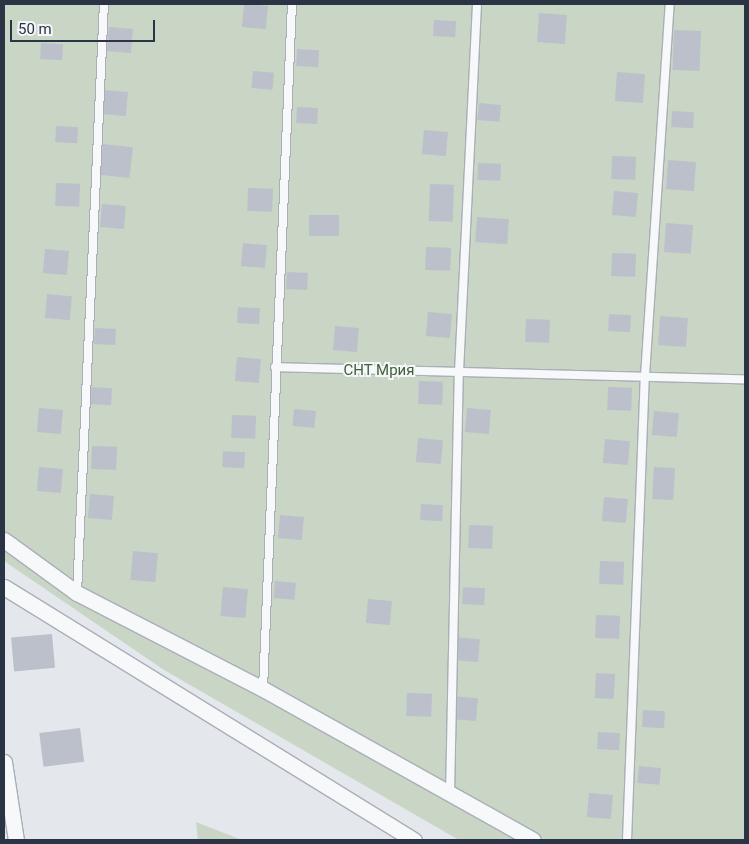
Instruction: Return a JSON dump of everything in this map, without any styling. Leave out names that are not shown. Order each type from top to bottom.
[{"type":"street","points":[[4,540],[77,593],[263,689],[534,840]]},
{"type":"street","points":[[4,587],[414,840]]},
{"type":"street","points":[[4,762],[16,840]]},
{"type":"lane","points":[[77,593],[104,4]]},
{"type":"lane","points":[[263,689],[275,367],[292,4]]},
{"type":"lane","points":[[450,794],[459,372],[478,4]]},
{"type":"lane","points":[[627,840],[645,376],[670,4]]},
{"type":"lane","points":[[275,367],[745,379]]},
{"type":"green space","name":"СНТ Мрия","points":[[4,4],[745,4],[745,840],[459,840],[164,670],[4,561]]},
{"type":"green space","points":[[196,822],[242,840],[198,840]]},
{"type":"building","points":[[244,4],[268,6],[266,29],[242,27]]},
{"type":"building","points":[[539,13],[567,15],[565,44],[537,42]]},
{"type":"building","points":[[434,20],[456,21],[455,37],[433,36]]},
{"type":"building","points":[[109,27],[133,29],[131,53],[107,51]]},
{"type":"building","points":[[674,30],[701,31],[700,71],[673,70]]},
{"type":"building","points":[[41,43],[63,44],[62,60],[40,59]]},
{"type":"building","points":[[297,49],[319,50],[318,67],[296,66]]},
{"type":"building","points":[[253,71],[274,73],[272,90],[252,88]]},
{"type":"building","points":[[617,72],[645,74],[643,103],[615,101]]},
{"type":"building","points":[[104,90],[128,92],[126,116],[102,114]]},
{"type":"building","points":[[479,103],[501,105],[499,122],[478,120]]},
{"type":"building","points":[[297,107],[318,108],[317,124],[296,123]]},
{"type":"building","points":[[672,111],[694,112],[693,128],[671,127]]},
{"type":"building","points":[[56,126],[78,127],[77,143],[55,142]]},
{"type":"building","points":[[424,130],[448,132],[446,156],[422,154]]},
{"type":"building","points":[[103,144],[133,147],[130,178],[100,175]]},
{"type":"building","points":[[612,156],[636,157],[635,180],[611,179]]},
{"type":"building","points":[[668,160],[696,162],[694,191],[666,189]]},
{"type":"building","points":[[478,163],[501,164],[500,181],[477,180]]},
{"type":"building","points":[[56,183],[80,184],[79,207],[55,206]]},
{"type":"building","points":[[430,184],[454,185],[453,222],[429,221]]},
{"type":"building","points":[[248,188],[273,189],[272,212],[247,211]]},
{"type":"building","points":[[614,191],[638,193],[636,217],[612,215]]},
{"type":"building","points":[[102,204],[126,206],[124,229],[100,227]]},
{"type":"building","points":[[309,215],[339,215],[339,236],[309,236]]},
{"type":"building","points":[[477,217],[509,219],[507,244],[475,242]]},
{"type":"building","points":[[666,223],[693,225],[691,254],[664,252]]},
{"type":"building","points":[[243,243],[267,245],[265,268],[241,266]]},
{"type":"building","points":[[426,247],[451,248],[450,271],[425,270]]},
{"type":"building","points":[[45,249],[69,251],[67,275],[43,273]]},
{"type":"building","points":[[612,253],[636,254],[635,277],[611,276]]},
{"type":"building","points":[[287,272],[308,273],[307,290],[286,289]]},
{"type":"building","points":[[47,294],[72,296],[70,320],[45,318]]},
{"type":"building","points":[[238,307],[260,308],[259,324],[237,323]]},
{"type":"building","points":[[428,312],[452,314],[450,338],[426,336]]},
{"type":"building","points":[[609,314],[631,315],[630,332],[608,331]]},
{"type":"building","points":[[660,316],[688,318],[686,347],[658,345]]},
{"type":"building","points":[[526,319],[550,320],[549,343],[525,342]]},
{"type":"building","points":[[335,326],[359,328],[357,352],[333,350]]},
{"type":"building","points":[[95,328],[116,329],[115,345],[94,344]]},
{"type":"building","points":[[237,357],[261,359],[259,383],[235,381]]},
{"type":"building","points":[[419,381],[443,382],[442,405],[418,404]]},
{"type":"building","points":[[90,387],[112,388],[111,405],[89,404]]},
{"type":"building","points":[[608,387],[632,388],[631,411],[607,410]]},
{"type":"building","points":[[39,408],[63,410],[61,434],[37,432]]},
{"type":"building","points":[[467,408],[491,410],[489,434],[465,432]]},
{"type":"building","points":[[294,409],[316,411],[314,428],[293,426]]},
{"type":"building","points":[[654,411],[679,413],[677,437],[652,435]]},
{"type":"building","points":[[232,415],[256,416],[255,439],[231,438]]},
{"type":"building","points":[[418,438],[443,440],[441,464],[416,462]]},
{"type":"building","points":[[605,439],[630,441],[628,465],[603,463]]},
{"type":"building","points":[[92,446],[117,447],[116,470],[91,469]]},
{"type":"building","points":[[223,451],[245,452],[244,468],[222,467]]},
{"type":"building","points":[[39,467],[63,469],[61,493],[37,491]]},
{"type":"building","points":[[654,467],[675,468],[673,500],[652,499]]},
{"type":"building","points":[[90,494],[114,496],[112,520],[88,518]]},
{"type":"building","points":[[604,497],[628,499],[626,523],[602,521]]},
{"type":"building","points":[[421,504],[443,505],[442,521],[420,520]]},
{"type":"building","points":[[280,515],[304,517],[302,540],[278,538]]},
{"type":"building","points":[[469,525],[493,526],[492,549],[468,548]]},
{"type":"building","points":[[133,551],[158,553],[155,582],[130,580]]},
{"type":"building","points":[[600,561],[624,562],[623,585],[599,584]]},
{"type":"building","points":[[275,581],[296,583],[294,600],[274,598]]},
{"type":"building","points":[[223,587],[248,589],[245,618],[220,616]]},
{"type":"building","points":[[463,587],[485,588],[484,605],[462,604]]},
{"type":"building","points":[[368,599],[392,601],[390,625],[366,623]]},
{"type":"building","points":[[596,615],[620,616],[619,639],[595,638]]},
{"type":"building","points":[[52,634],[55,668],[14,671],[11,638]]},
{"type":"building","points":[[455,637],[480,639],[478,662],[453,660]]},
{"type":"building","points":[[596,673],[615,674],[614,699],[595,698]]},
{"type":"building","points":[[407,693],[432,694],[431,717],[406,716]]},
{"type":"building","points":[[453,696],[478,698],[476,721],[451,719]]},
{"type":"building","points":[[643,710],[665,711],[664,728],[642,727]]},
{"type":"building","points":[[80,728],[84,762],[43,767],[39,733]]},
{"type":"building","points":[[598,732],[620,733],[619,750],[597,749]]},
{"type":"building","points":[[639,766],[661,768],[659,785],[638,783]]},
{"type":"building","points":[[589,793],[613,795],[611,819],[587,817]]}]
